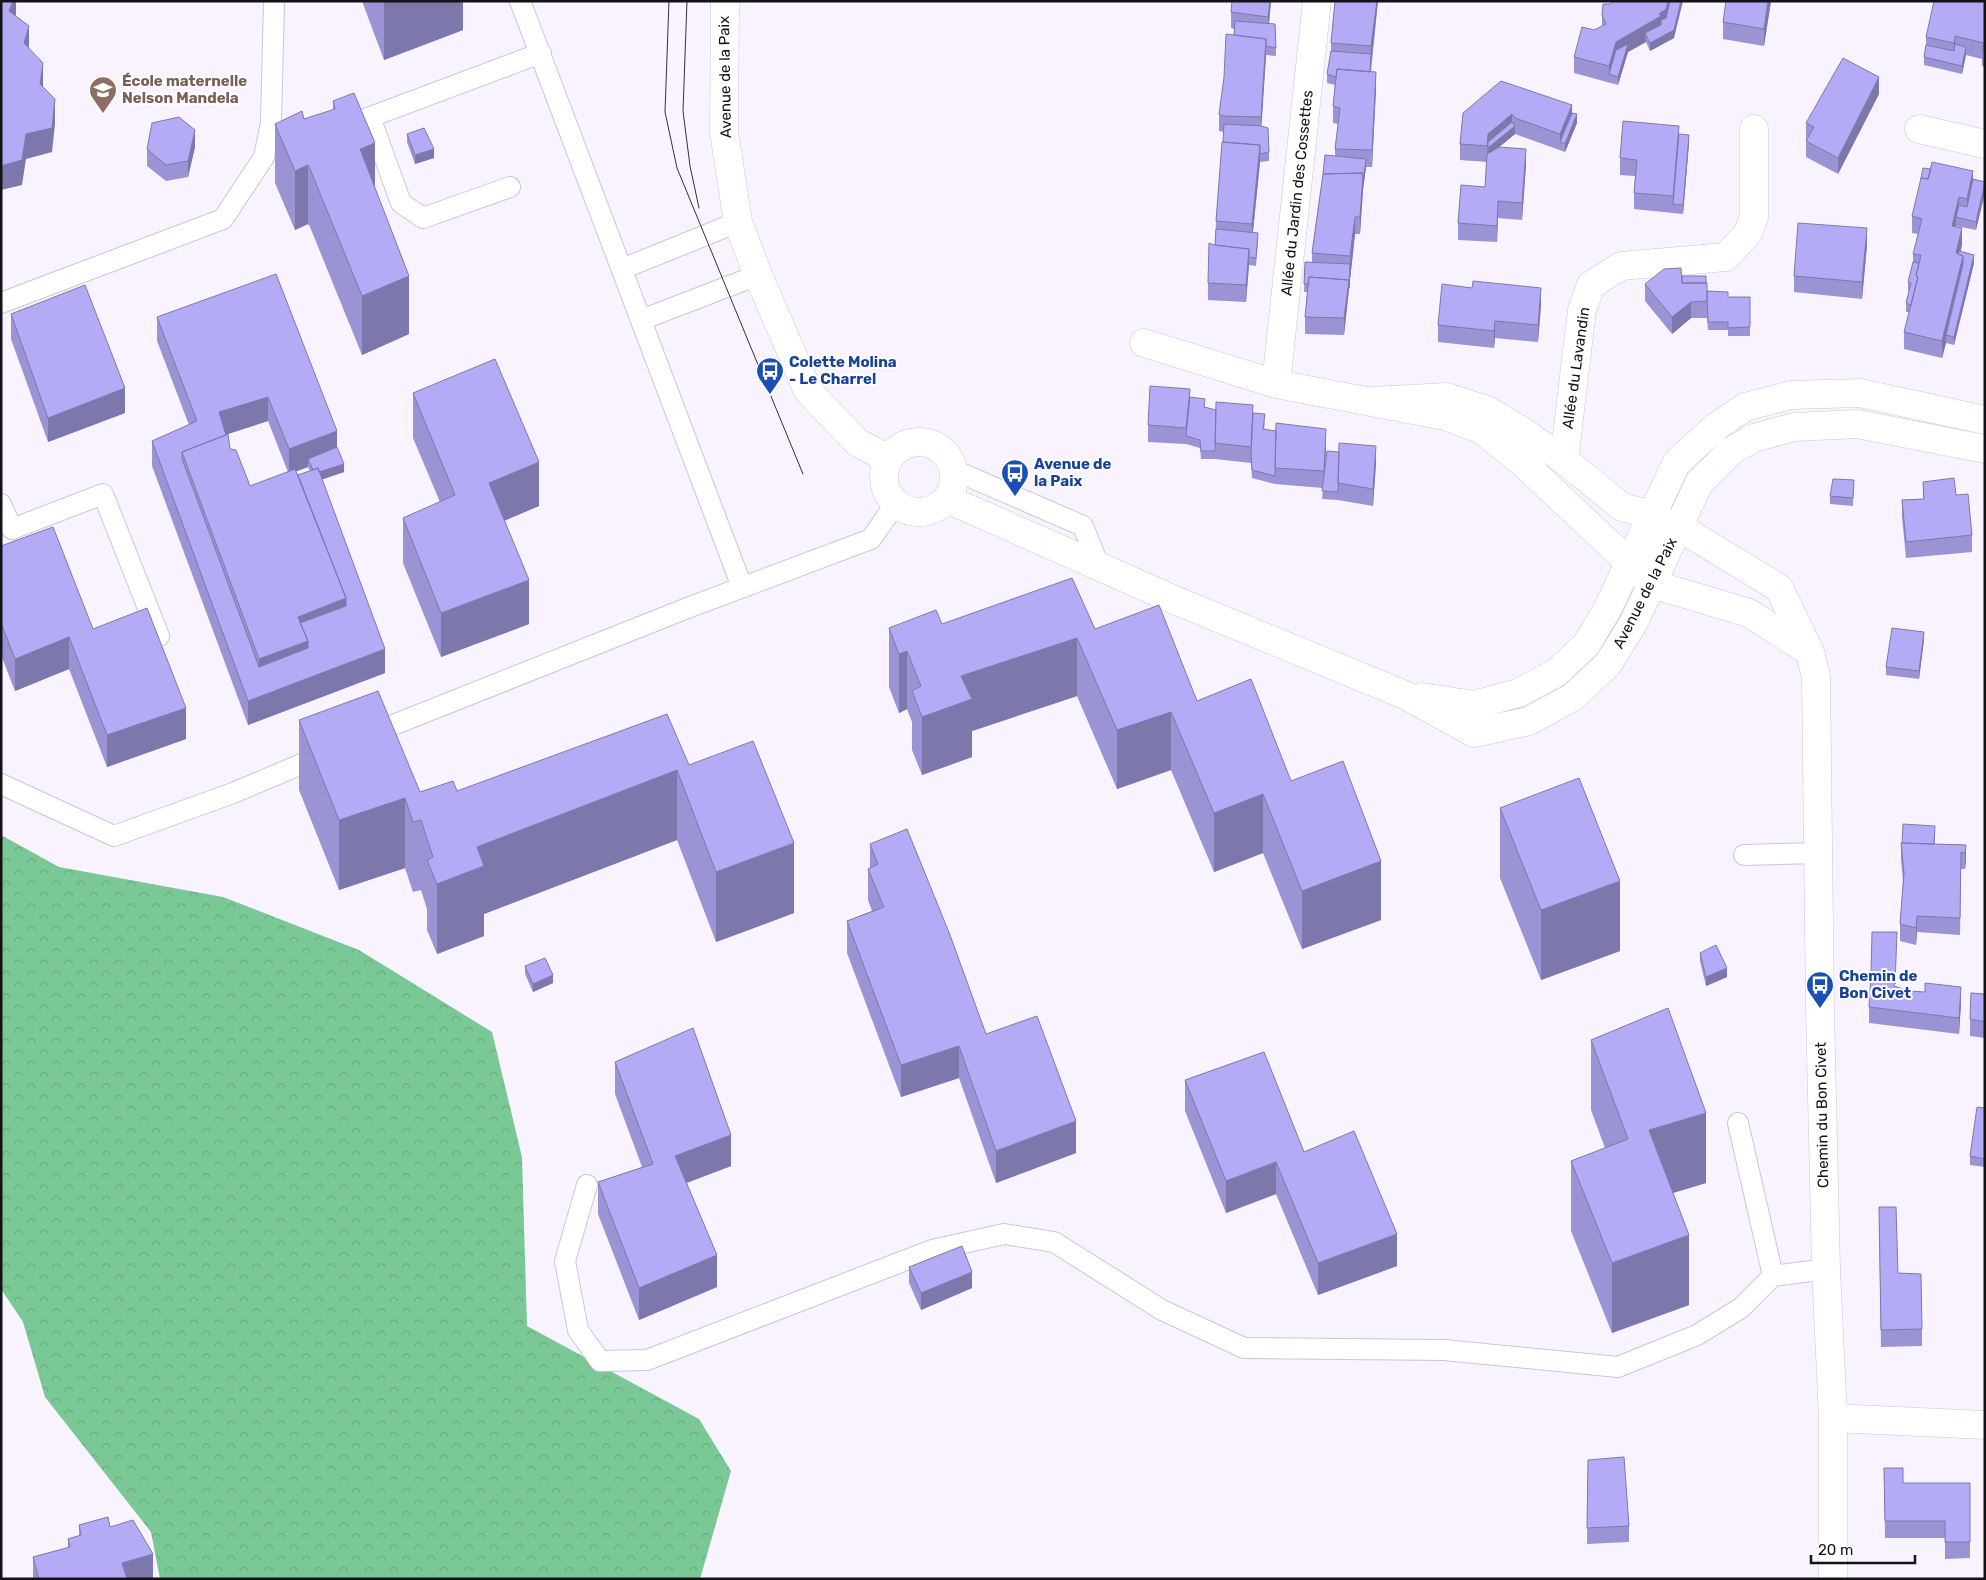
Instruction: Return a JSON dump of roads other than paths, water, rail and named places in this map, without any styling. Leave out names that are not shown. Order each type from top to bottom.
[{"type":"street","name":"Avenue de la Paix","points":[[725,1],[724,132],[738,222],[758,275],[808,391],[858,443],[889,459]]},
{"type":"street","name":"Allée du Jardin des Cossettes","points":[[1276,384],[1317,1]]},
{"type":"street","name":"Allée du Lavandin","points":[[1564,460],[1582,310],[1591,285],[1620,266],[1726,257],[1748,233],[1754,217],[1754,129]]},
{"type":"street","points":[[1920,129],[1985,144]]},
{"type":"street","points":[[1144,343],[1276,384],[1444,416],[1482,430],[1523,463],[1652,584],[1748,613],[1810,652]]},
{"type":"street","name":"Avenue de la Paix","points":[[1405,695],[1474,705],[1518,693],[1556,673],[1586,645],[1608,610],[1677,462],[1716,426],[1745,407],[1791,395],[1860,393],[1985,420]]},
{"type":"street","points":[[1372,401],[1447,397],[1487,410],[1564,460],[1622,507],[1652,515],[1657,532],[1648,566],[1652,584]]},
{"type":"street","name":"Avenue de la Paix","points":[[947,499],[1177,601],[1405,695],[1474,733],[1529,721],[1573,697],[1608,664],[1634,622],[1699,483],[1731,451],[1754,438],[1794,427],[1857,424],[1985,449]]},
{"type":"street","points":[[927,443],[945,453],[951,461],[954,470],[952,490],[947,499],[940,506],[922,512],[913,512],[896,504],[886,487],[884,477],[885,467],[889,459],[896,450],[906,444],[927,443]]},
{"type":"street","name":"Chemin du Bon Civet","points":[[1652,515],[1678,528],[1779,588],[1810,652],[1816,677],[1826,1269],[1833,1418],[1834,1579]]},
{"type":"street","points":[[1629,564],[1678,528]]},
{"type":"street","points":[[1833,1418],[1985,1425]]},
{"type":"lane","points":[[1,303],[223,219],[272,153],[274,1]]},
{"type":"lane","points":[[520,1],[742,588]]},
{"type":"lane","points":[[325,134],[541,54]]},
{"type":"lane","points":[[370,117],[401,203],[423,218],[510,187]]},
{"type":"lane","points":[[622,269],[738,222]]},
{"type":"lane","points":[[641,320],[758,275]]},
{"type":"lane","points":[[954,470],[1083,526],[1099,566]]},
{"type":"lane","points":[[1,504],[12,529],[103,494],[159,636]]},
{"type":"lane","points":[[1,784],[114,836],[233,793],[343,746],[871,539],[896,504]]},
{"type":"lane","points":[[1744,855],[1818,853]]},
{"type":"lane","points":[[1738,1123],[1773,1276]]},
{"type":"lane","points":[[587,1185],[566,1261],[578,1330],[600,1360],[647,1360],[932,1250],[1004,1234],[1054,1242],[1162,1310],[1244,1348],[1444,1350],[1618,1368],[1697,1335],[1741,1308],[1773,1276],[1826,1269]]},
{"type":"tram line","points":[[669,1],[665,112],[677,168],[803,474]]},
{"type":"tram line","points":[[687,1],[683,111],[690,166],[699,208]]},
{"type":"place","name":"École maternelle Nelson Mandela","points":[[103,114]]},
{"type":"place","name":"Colette Molina - Le Charrel","points":[[770,395]]},
{"type":"place","name":"Avenue de la Paix","points":[[1015,497]]},
{"type":"place","name":"Chemin de Bon Civet","points":[[1820,1009]]}]
